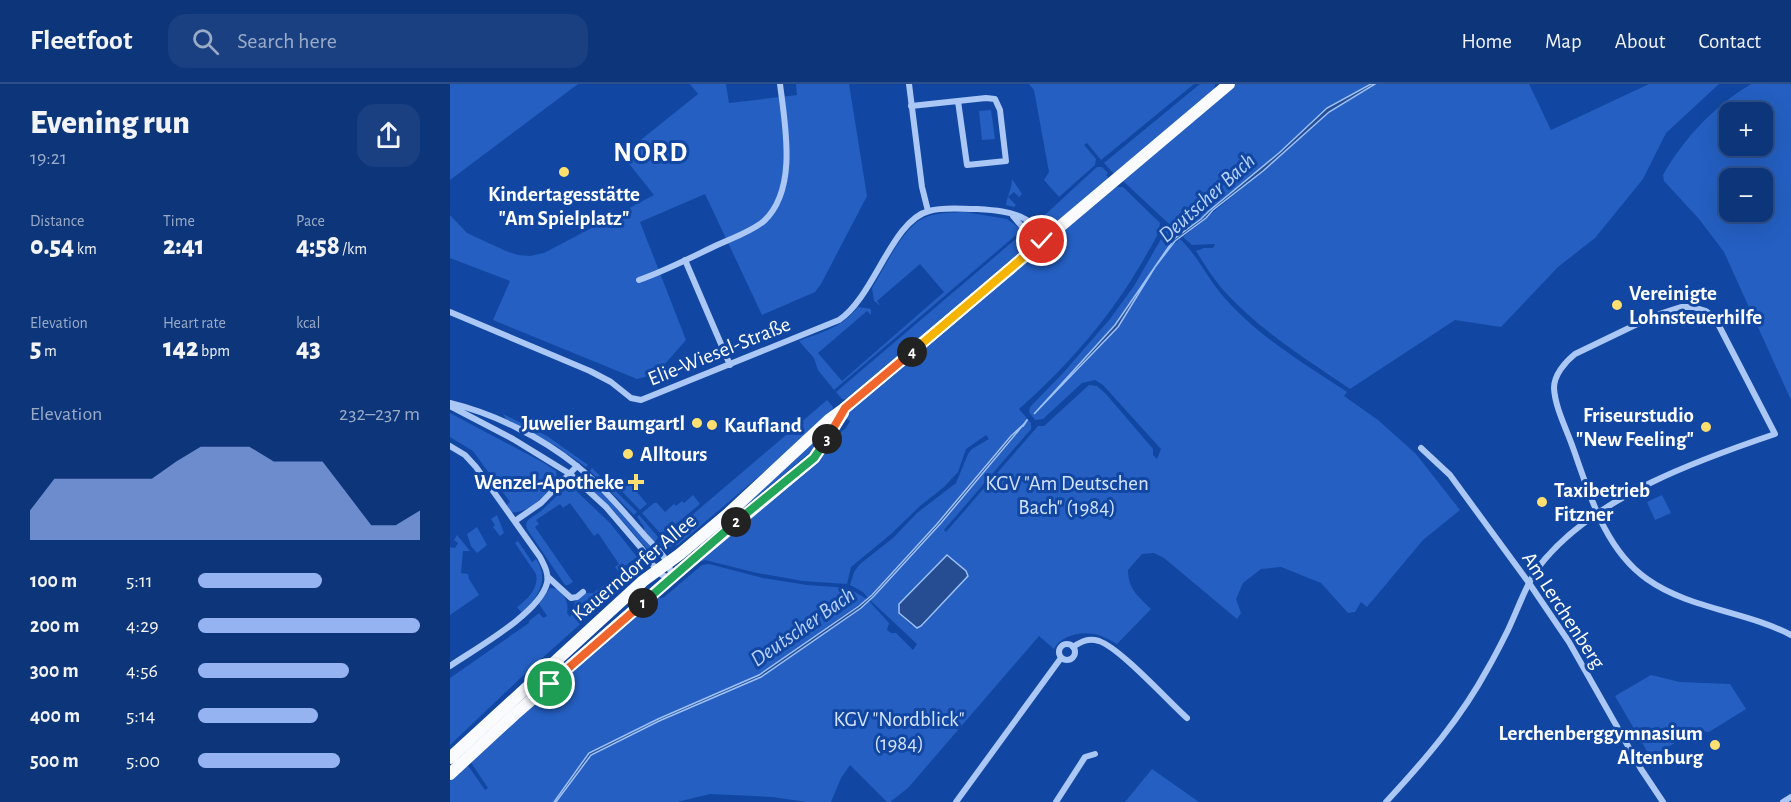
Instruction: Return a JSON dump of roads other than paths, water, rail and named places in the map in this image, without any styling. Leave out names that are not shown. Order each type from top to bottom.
[{"type":"main road","name":"Kauerndorfer Allee","points":[[450,758],[657,571],[736,507],[814,433],[1229,84]]},
{"type":"main road","name":"Kauerndorfer Allee","points":[[450,774],[671,578],[814,458],[845,408]]},
{"type":"street","points":[[639,280],[756,226],[770,214],[784,181],[787,160],[780,84]]},
{"type":"street","points":[[909,84],[922,187],[928,211],[979,209],[1004,212],[1013,215],[1041,241]]},
{"type":"street","points":[[911,106],[958,101],[995,99],[1000,110],[1006,161],[966,165],[958,101]]},
{"type":"street","name":"Elie-Wiesel-Straße","points":[[450,312],[600,376],[635,400],[648,398],[824,328],[844,317],[863,296],[897,238],[919,215],[928,211]]},
{"type":"street","points":[[685,260],[730,365]]},
{"type":"street","points":[[1386,802],[1457,720],[1508,631],[1529,583],[1544,560],[1562,542],[1579,526],[1598,514],[1654,482],[1706,458],[1775,434],[1715,318],[1706,311],[1693,307],[1681,307],[1656,315],[1586,348],[1564,363],[1554,387],[1561,415],[1598,514],[1624,558],[1645,578],[1667,592],[1774,626],[1791,635]]},
{"type":"street","points":[[450,404],[468,407],[514,427],[577,466],[624,512],[668,563],[671,578],[657,571],[642,549],[606,507],[570,474],[450,404]]},
{"type":"street","points":[[450,446],[474,464],[540,557],[546,567],[548,577],[544,590],[526,613],[450,666]]},
{"type":"street","name":"Am Lerchenberg","points":[[1421,448],[1450,475],[1529,583],[1569,642],[1641,769],[1663,802]]},
{"type":"street","points":[[515,521],[541,503],[577,466]]},
{"type":"street","points":[[548,577],[570,598],[577,597],[583,592]]},
{"type":"street","points":[[1073,647],[1083,640],[1090,640],[1099,641],[1113,649],[1187,718]]},
{"type":"street","points":[[1061,646],[1073,647],[1075,652],[1073,657],[1066,661],[1061,658],[1059,654],[1061,646]]},
{"type":"street","points":[[956,802],[1061,658]]},
{"type":"street","points":[[1056,802],[1085,757],[1095,754]]},
{"type":"street","points":[[1783,802],[1791,797]]},
{"type":"waterway","name":"Deutscher Bach","points":[[1023,426],[1027,420]]},
{"type":"place","name":"Kindertagesstätte \"Am Spielplatz\"","points":[[564,172]]},
{"type":"place","name":"Vereinigte Lohnsteuerhilfe","points":[[1617,305]]},
{"type":"place","name":"Juwelier Baumgartl","points":[[697,423]]},
{"type":"place","name":"Kaufland","points":[[712,425]]},
{"type":"place","name":"Friseurstudio \"New Feeling\"","points":[[1706,427]]},
{"type":"place","name":"Alltours","points":[[628,454]]},
{"type":"place","name":"Wenzel-Apotheke","points":[[636,482]]},
{"type":"place","name":"Taxibetrieb Fitzner","points":[[1542,502]]},
{"type":"place","name":"Lerchenberggymnasium Altenburg","points":[[1715,745]]},
{"type":"district","name":"NORD","points":[[651,152]]},
{"type":"park label","name":"KGV \"Am Deutschen Bach\" (1984)","points":[[1067,495]]},
{"type":"park label","name":"KGV \"Nordblick\" (1984)","points":[[899,731]]}]
